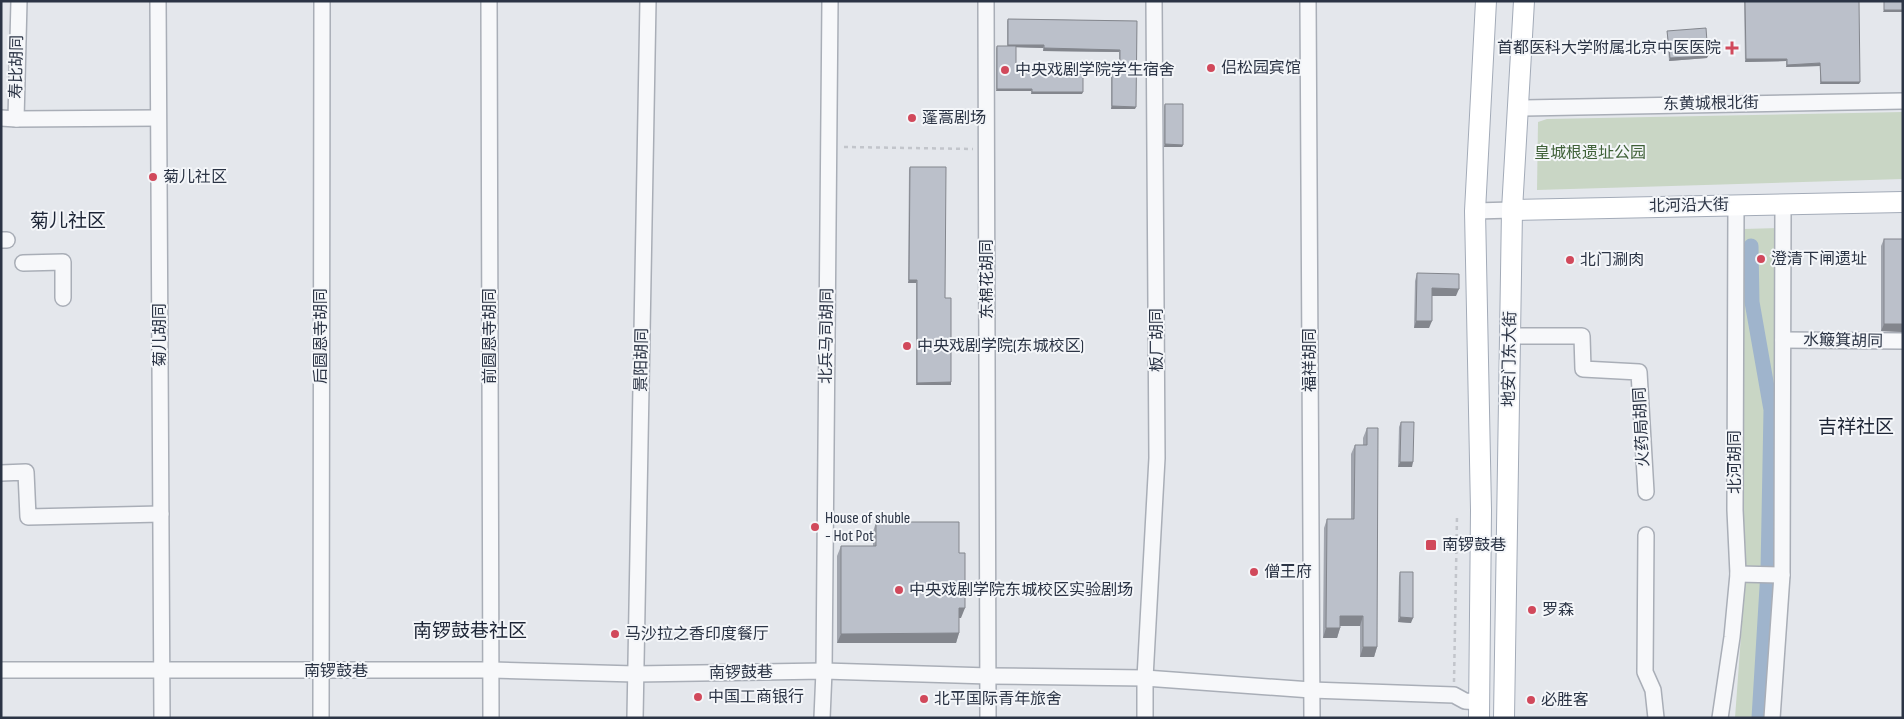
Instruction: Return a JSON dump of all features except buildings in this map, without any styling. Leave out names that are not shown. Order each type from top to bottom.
[{"type":"main road","name":"地安门东大街","points":[[1479,710],[1482,510],[1475,211],[1486,1]]},
{"type":"main road","name":"地安门东大街","points":[[1504,718],[1512,210],[1524,1]]},
{"type":"main road","name":"北河沿大街","points":[[1512,210],[1903,202]]},
{"type":"street","name":"寿比胡同","points":[[8,119],[19,1]]},
{"type":"street","name":"菊儿胡同","points":[[158,1],[162,718]]},
{"type":"street","name":"后圆恩寺胡同","points":[[321,718],[322,1]]},
{"type":"street","name":"前圆恩寺胡同","points":[[489,1],[491,718]]},
{"type":"street","name":"景阳胡同","points":[[634,718],[648,1]]},
{"type":"street","name":"北兵马司胡同","points":[[822,718],[830,1]]},
{"type":"street","name":"东棉花胡同","points":[[986,1],[988,718]]},
{"type":"street","name":"板厂胡同","points":[[1145,718],[1145,678],[1158,458],[1154,1]]},
{"type":"street","name":"福祥胡同","points":[[1308,1],[1312,718]]},
{"type":"street","name":"东黄城根北街","points":[[1519,108],[1903,101]]},
{"type":"street","points":[[8,119],[158,118]]},
{"type":"street","points":[[1772,718],[1782,574],[1783,204]]},
{"type":"street","name":"北河胡同","points":[[1720,718],[1732,637],[1738,574],[1735,492],[1736,205]]},
{"type":"street","name":"北河沿大街","points":[[1475,211],[1512,210]]},
{"type":"street","points":[[23,263],[63,262],[64,298]]},
{"type":"street","name":"火药局胡同","points":[[1511,336],[1582,336],[1582,369],[1638,372],[1646,492]]},
{"type":"street","name":"水簸箕胡同","points":[[1784,340],[1903,341]]},
{"type":"street","points":[[1,473],[26,472],[28,517],[161,514]]},
{"type":"street","points":[[1646,535],[1645,672],[1653,690],[1656,718]]},
{"type":"street","points":[[1738,574],[1782,574]]},
{"type":"street","name":"南锣鼓巷","points":[[1,670],[320,672],[492,670],[635,674],[824,671],[1145,678],[1311,690],[1454,696],[1479,710]]},
{"type":"path","points":[[828,147],[987,149]]},
{"type":"path","points":[[1454,696],[1457,516]]},
{"type":"green space","name":"皇城根遗址公园","points":[[1903,112],[1903,179],[1537,190],[1538,122],[1547,119]]},
{"type":"green space","points":[[1779,228],[1777,592],[1769,718],[1735,718],[1743,608],[1743,229]]},
{"type":"waterway","points":[[1751,246],[1752,302],[1771,410],[1768,571],[1759,718]]},
{"type":"place","name":"首都医科大学附属北京中医医院","points":[[1732,48]]},
{"type":"place","name":"侣松园宾馆","points":[[1211,68]]},
{"type":"place","name":"中央戏剧学院学生宿舍","points":[[1005,70]]},
{"type":"place","name":"蓬蒿剧场","points":[[912,118]]},
{"type":"place","name":"菊儿社区","points":[[153,177]]},
{"type":"place","name":"澄清下闸遗址","points":[[1761,259]]},
{"type":"place","name":"北门涮肉","points":[[1570,260]]},
{"type":"place","name":"中央戏剧学院(东城校区)","points":[[907,346]]},
{"type":"place","name":"House of shuble - Hot Pot","points":[[815,527]]},
{"type":"place","name":"南锣鼓巷","points":[[1431,545]]},
{"type":"place","name":"僧王府","points":[[1254,572]]},
{"type":"place","name":"中央戏剧学院东城校区实验剧场","points":[[899,590]]},
{"type":"place","name":"罗森","points":[[1532,610]]},
{"type":"place","name":"马沙拉之香印度餐厅","points":[[615,634]]},
{"type":"place","name":"中国工商银行","points":[[698,697]]},
{"type":"place","name":"北平国际青年旅舍","points":[[924,699]]},
{"type":"place","name":"必胜客","points":[[1531,700]]},
{"type":"district","name":"菊儿社区","points":[[68,221]]},
{"type":"district","name":"吉祥社区","points":[[1856,427]]},
{"type":"district","name":"南锣鼓巷社区","points":[[470,631]]}]
